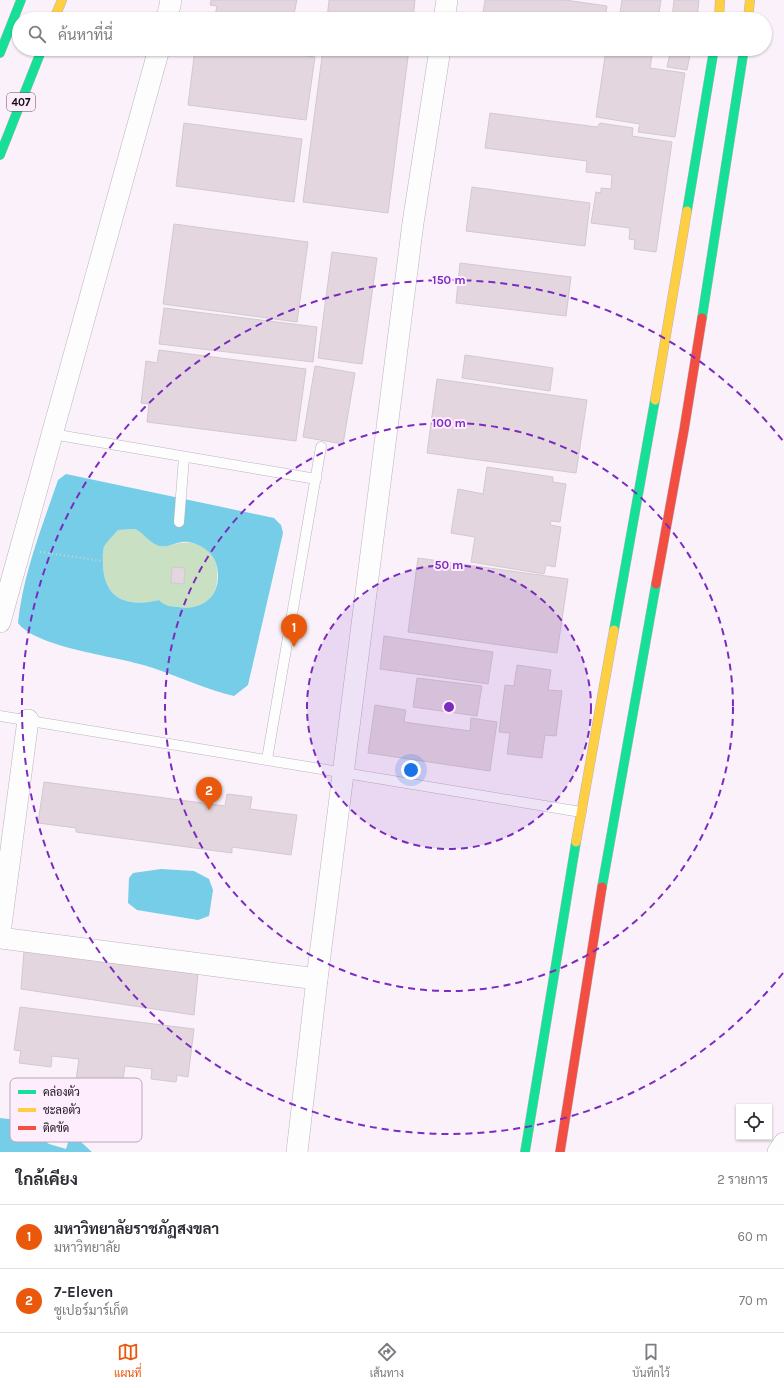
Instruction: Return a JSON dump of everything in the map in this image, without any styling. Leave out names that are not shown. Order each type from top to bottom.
[{"type":"main road","points":[[16,12],[21,0]]},
{"type":"main road","points":[[57,12],[62,0]]},
{"type":"main road","points":[[719,12],[720,0]]},
{"type":"main road","points":[[749,12],[750,0]]},
{"type":"main road","points":[[0,53],[12,23]]},
{"type":"main road","name":"407","points":[[0,154],[39,56]]},
{"type":"main road","points":[[525,1152],[581,812],[652,418],[713,56]]},
{"type":"main road","points":[[560,1152],[610,817],[684,430],[743,56]]},
{"type":"main road","points":[[581,812],[594,814]]},
{"type":"street","points":[[168,12],[171,0]]},
{"type":"street","points":[[445,12],[447,0]]},
{"type":"street","points":[[0,622],[157,56]]},
{"type":"street","points":[[297,1152],[317,978],[413,223],[439,56]]},
{"type":"street","points":[[0,933],[5,852],[28,720]]},
{"type":"street","points":[[0,938],[317,978]]},
{"type":"street","points":[[778,1152],[784,1142]]},
{"type":"lane","points":[[52,434],[316,479]]},
{"type":"lane","points":[[267,759],[321,447]]},
{"type":"lane","points":[[179,522],[184,457]]},
{"type":"lane","points":[[0,716],[581,812]]},
{"type":"path","points":[[34,551],[103,561]]},
{"type":"green space","points":[[135,529],[142,533],[152,543],[159,546],[190,543],[199,545],[210,553],[214,557],[216,563],[217,581],[212,596],[208,601],[202,605],[187,608],[167,605],[159,600],[138,603],[129,602],[120,599],[114,594],[108,587],[105,578],[103,566],[104,547],[118,530]]},
{"type":"water","points":[[66,474],[274,518],[281,525],[283,533],[248,685],[234,696],[153,668],[61,646],[28,632],[18,623],[20,605],[29,569],[58,480]],"holes":[[[135,529],[152,543],[159,546],[187,542],[202,547],[211,554],[216,563],[218,573],[218,582],[211,597],[205,603],[188,608],[167,605],[159,600],[138,603],[129,602],[120,599],[114,594],[108,587],[105,578],[103,566],[104,547],[118,530]]]},
{"type":"water","points":[[161,869],[194,871],[209,879],[213,890],[209,916],[198,920],[137,910],[128,903],[129,878],[133,873]]},
{"type":"water","points":[[0,1118],[10,1119],[10,1142],[46,1142],[66,1149],[68,1142],[81,1142],[92,1152],[0,1152]]},
{"type":"building","points":[[211,0],[297,0],[294,12],[216,12],[217,6],[210,5]]},
{"type":"building","points":[[329,0],[415,0],[414,12],[328,12]]},
{"type":"building","points":[[485,0],[565,0],[607,6],[606,12],[483,12]]},
{"type":"building","points":[[622,0],[661,0],[659,12],[620,12]]},
{"type":"building","points":[[674,0],[699,0],[698,12],[673,12]]},
{"type":"building","points":[[194,56],[315,57],[306,120],[188,105]]},
{"type":"building","points":[[322,56],[408,56],[388,213],[303,202]]},
{"type":"building","points":[[605,56],[652,56],[650,68],[685,73],[675,137],[638,132],[640,124],[596,117]]},
{"type":"building","points":[[669,56],[690,56],[687,70],[667,67]]},
{"type":"building","points":[[490,113],[597,127],[600,123],[633,128],[632,136],[672,142],[656,252],[634,249],[635,240],[629,239],[630,228],[591,223],[596,192],[601,193],[601,188],[611,189],[612,175],[586,172],[587,161],[485,148]]},
{"type":"building","points":[[184,123],[302,139],[294,202],[176,186]]},
{"type":"building","points":[[472,187],[590,203],[585,246],[466,231]]},
{"type":"building","points":[[174,224],[308,242],[297,322],[163,304]]},
{"type":"building","points":[[332,252],[377,258],[362,364],[318,358]]},
{"type":"building","points":[[460,263],[571,277],[566,316],[456,303]]},
{"type":"building","points":[[164,308],[317,327],[313,362],[159,344]]},
{"type":"building","points":[[159,350],[306,369],[296,441],[147,422],[149,404],[141,403],[146,361],[157,363]]},
{"type":"building","points":[[465,355],[553,368],[550,391],[462,378]]},
{"type":"building","points":[[315,366],[355,373],[343,444],[303,437]]},
{"type":"building","points":[[437,379],[587,400],[576,473],[427,453]]},
{"type":"building","points":[[487,467],[553,477],[553,482],[566,484],[560,522],[551,521],[550,525],[561,527],[555,567],[546,565],[544,574],[471,562],[475,537],[451,533],[458,489],[483,494]]},
{"type":"building","points":[[418,558],[568,579],[557,653],[408,632]]},
{"type":"building","points":[[172,567],[185,568],[184,584],[171,583]]},
{"type":"building","points":[[384,636],[493,652],[488,684],[380,669]]},
{"type":"building","points":[[517,665],[551,670],[548,690],[562,691],[556,736],[545,735],[542,758],[507,754],[510,733],[499,732],[505,685],[514,686]]},
{"type":"building","points":[[417,678],[482,686],[477,716],[413,707]]},
{"type":"building","points":[[375,705],[406,710],[404,722],[470,731],[471,718],[497,722],[490,771],[368,753]]},
{"type":"building","points":[[44,782],[225,806],[227,794],[252,797],[250,809],[297,815],[291,855],[232,847],[232,853],[76,832],[76,828],[38,823]]},
{"type":"building","points":[[24,951],[198,974],[194,1015],[21,989]]},
{"type":"building","points":[[20,1007],[194,1029],[188,1077],[177,1075],[176,1082],[151,1079],[152,1069],[125,1066],[123,1078],[76,1078],[79,1059],[52,1056],[51,1067],[19,1063],[21,1051],[14,1050]]},
{"type":"traffic: fast","points":[[16,12],[21,0]]},
{"type":"traffic: fast","points":[[0,53],[12,23]]},
{"type":"traffic: fast","points":[[0,155],[39,56]]},
{"type":"traffic: fast","points":[[687,211],[713,56]]},
{"type":"traffic: fast","points":[[702,318],[743,56]]},
{"type":"traffic: fast","points":[[614,630],[655,400]]},
{"type":"traffic: fast","points":[[602,887],[656,584]]},
{"type":"traffic: fast","points":[[525,1152],[576,842]]},
{"type":"traffic: slow","points":[[57,12],[62,0]]},
{"type":"traffic: slow","points":[[719,12],[720,0]]},
{"type":"traffic: slow","points":[[749,12],[750,0]]},
{"type":"traffic: slow","points":[[655,400],[687,211]]},
{"type":"traffic: slow","points":[[576,842],[614,630]]},
{"type":"traffic: jam","points":[[656,584],[684,430],[702,318]]},
{"type":"traffic: jam","points":[[560,1152],[602,887]]},
{"type":"place","name":"มหาวิทยาลัยราชภัฏสงขลา","points":[[294,647]]},
{"type":"place","name":"7-Eleven","points":[[209,810]]}]
